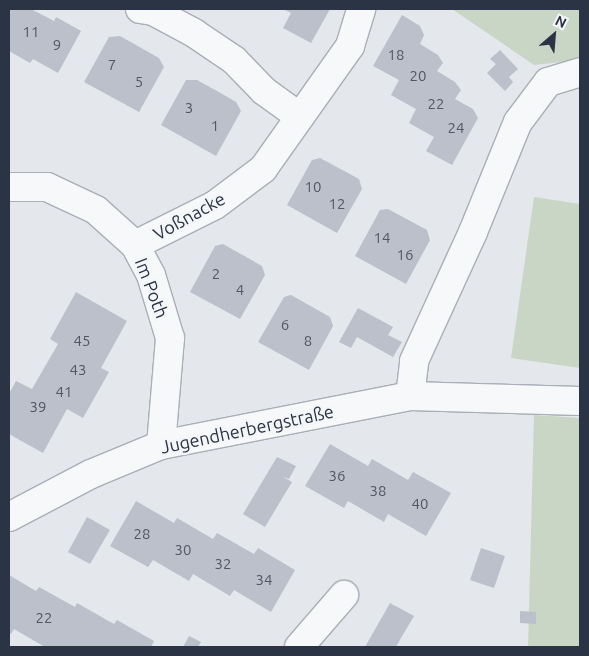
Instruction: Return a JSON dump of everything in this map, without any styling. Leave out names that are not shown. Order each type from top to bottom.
[{"type":"street","points":[[140,9],[153,12],[194,33],[226,54],[264,91],[300,117]]},
{"type":"street","name":"Voßnacke","points":[[135,245],[215,205],[263,169],[350,46],[361,9]]},
{"type":"street","points":[[410,396],[414,361],[473,232],[518,122],[548,82],[580,72]]},
{"type":"street","name":"Im Poth","points":[[9,187],[47,187],[96,210],[135,245],[151,275],[170,338],[161,444]]},
{"type":"street","name":"Jugendherbergstraße","points":[[9,517],[90,474],[161,444],[410,396],[580,401]]},
{"type":"street","points":[[299,647],[344,595]]},
{"type":"green space","points":[[452,9],[580,9],[580,60],[534,65]]},
{"type":"green space","points":[[534,197],[580,204],[580,368],[511,358]]},
{"type":"green space","points":[[534,415],[580,418],[580,647],[528,647]]},
{"type":"building","points":[[9,9],[31,9],[54,21],[56,17],[81,31],[58,73],[33,59],[30,63],[9,51]]},
{"type":"building","points":[[283,9],[330,9],[311,43],[283,28],[291,13]]},
{"type":"building","points":[[402,15],[420,26],[424,35],[420,44],[438,55],[443,63],[437,71],[455,82],[461,90],[455,99],[473,109],[478,118],[452,165],[426,151],[434,137],[409,123],[416,109],[391,95],[399,80],[373,66]]},
{"type":"building","points":[[120,36],[159,58],[164,67],[139,112],[84,82],[109,37]]},
{"type":"building","points":[[500,50],[518,69],[509,77],[513,82],[505,91],[487,73],[496,64],[490,59]]},
{"type":"building","points":[[186,80],[197,80],[217,91],[236,102],[241,111],[216,156],[161,125]]},
{"type":"building","points":[[320,158],[359,179],[362,189],[337,233],[287,205],[312,160]]},
{"type":"building","points":[[388,209],[427,230],[430,240],[406,284],[355,256],[380,210]]},
{"type":"building","points":[[223,244],[262,266],[265,275],[240,319],[190,292],[215,246]]},
{"type":"building","points":[[76,292],[127,321],[101,368],[109,372],[83,418],[67,409],[43,453],[9,434],[9,394],[16,381],[32,389],[58,344],[50,339]]},
{"type":"building","points":[[291,295],[330,317],[333,326],[309,370],[258,342],[284,297]]},
{"type":"building","points":[[358,308],[393,327],[388,335],[402,342],[393,357],[357,337],[351,348],[339,342]]},
{"type":"building","points":[[330,444],[368,466],[372,459],[408,480],[413,472],[451,493],[426,536],[388,514],[384,522],[348,501],[344,508],[305,486]]},
{"type":"building","points":[[277,457],[296,466],[289,479],[283,477],[292,482],[265,527],[243,514]]},
{"type":"building","points":[[136,501],[174,523],[177,518],[213,539],[217,533],[254,554],[258,548],[295,570],[271,612],[234,590],[230,596],[193,574],[189,581],[153,560],[148,567],[110,546]]},
{"type":"building","points":[[87,517],[110,530],[90,564],[68,552]]},
{"type":"building","points":[[481,548],[505,556],[494,588],[470,580]]},
{"type":"building","points":[[9,575],[36,591],[39,587],[75,607],[77,603],[114,624],[117,620],[154,641],[151,647],[45,647],[14,629],[11,634],[9,632]]},
{"type":"building","points":[[390,603],[414,616],[396,647],[365,647]]},
{"type":"building","points":[[520,611],[536,612],[536,624],[520,623]]},
{"type":"building","points":[[189,636],[201,642],[198,647],[183,647]]}]
